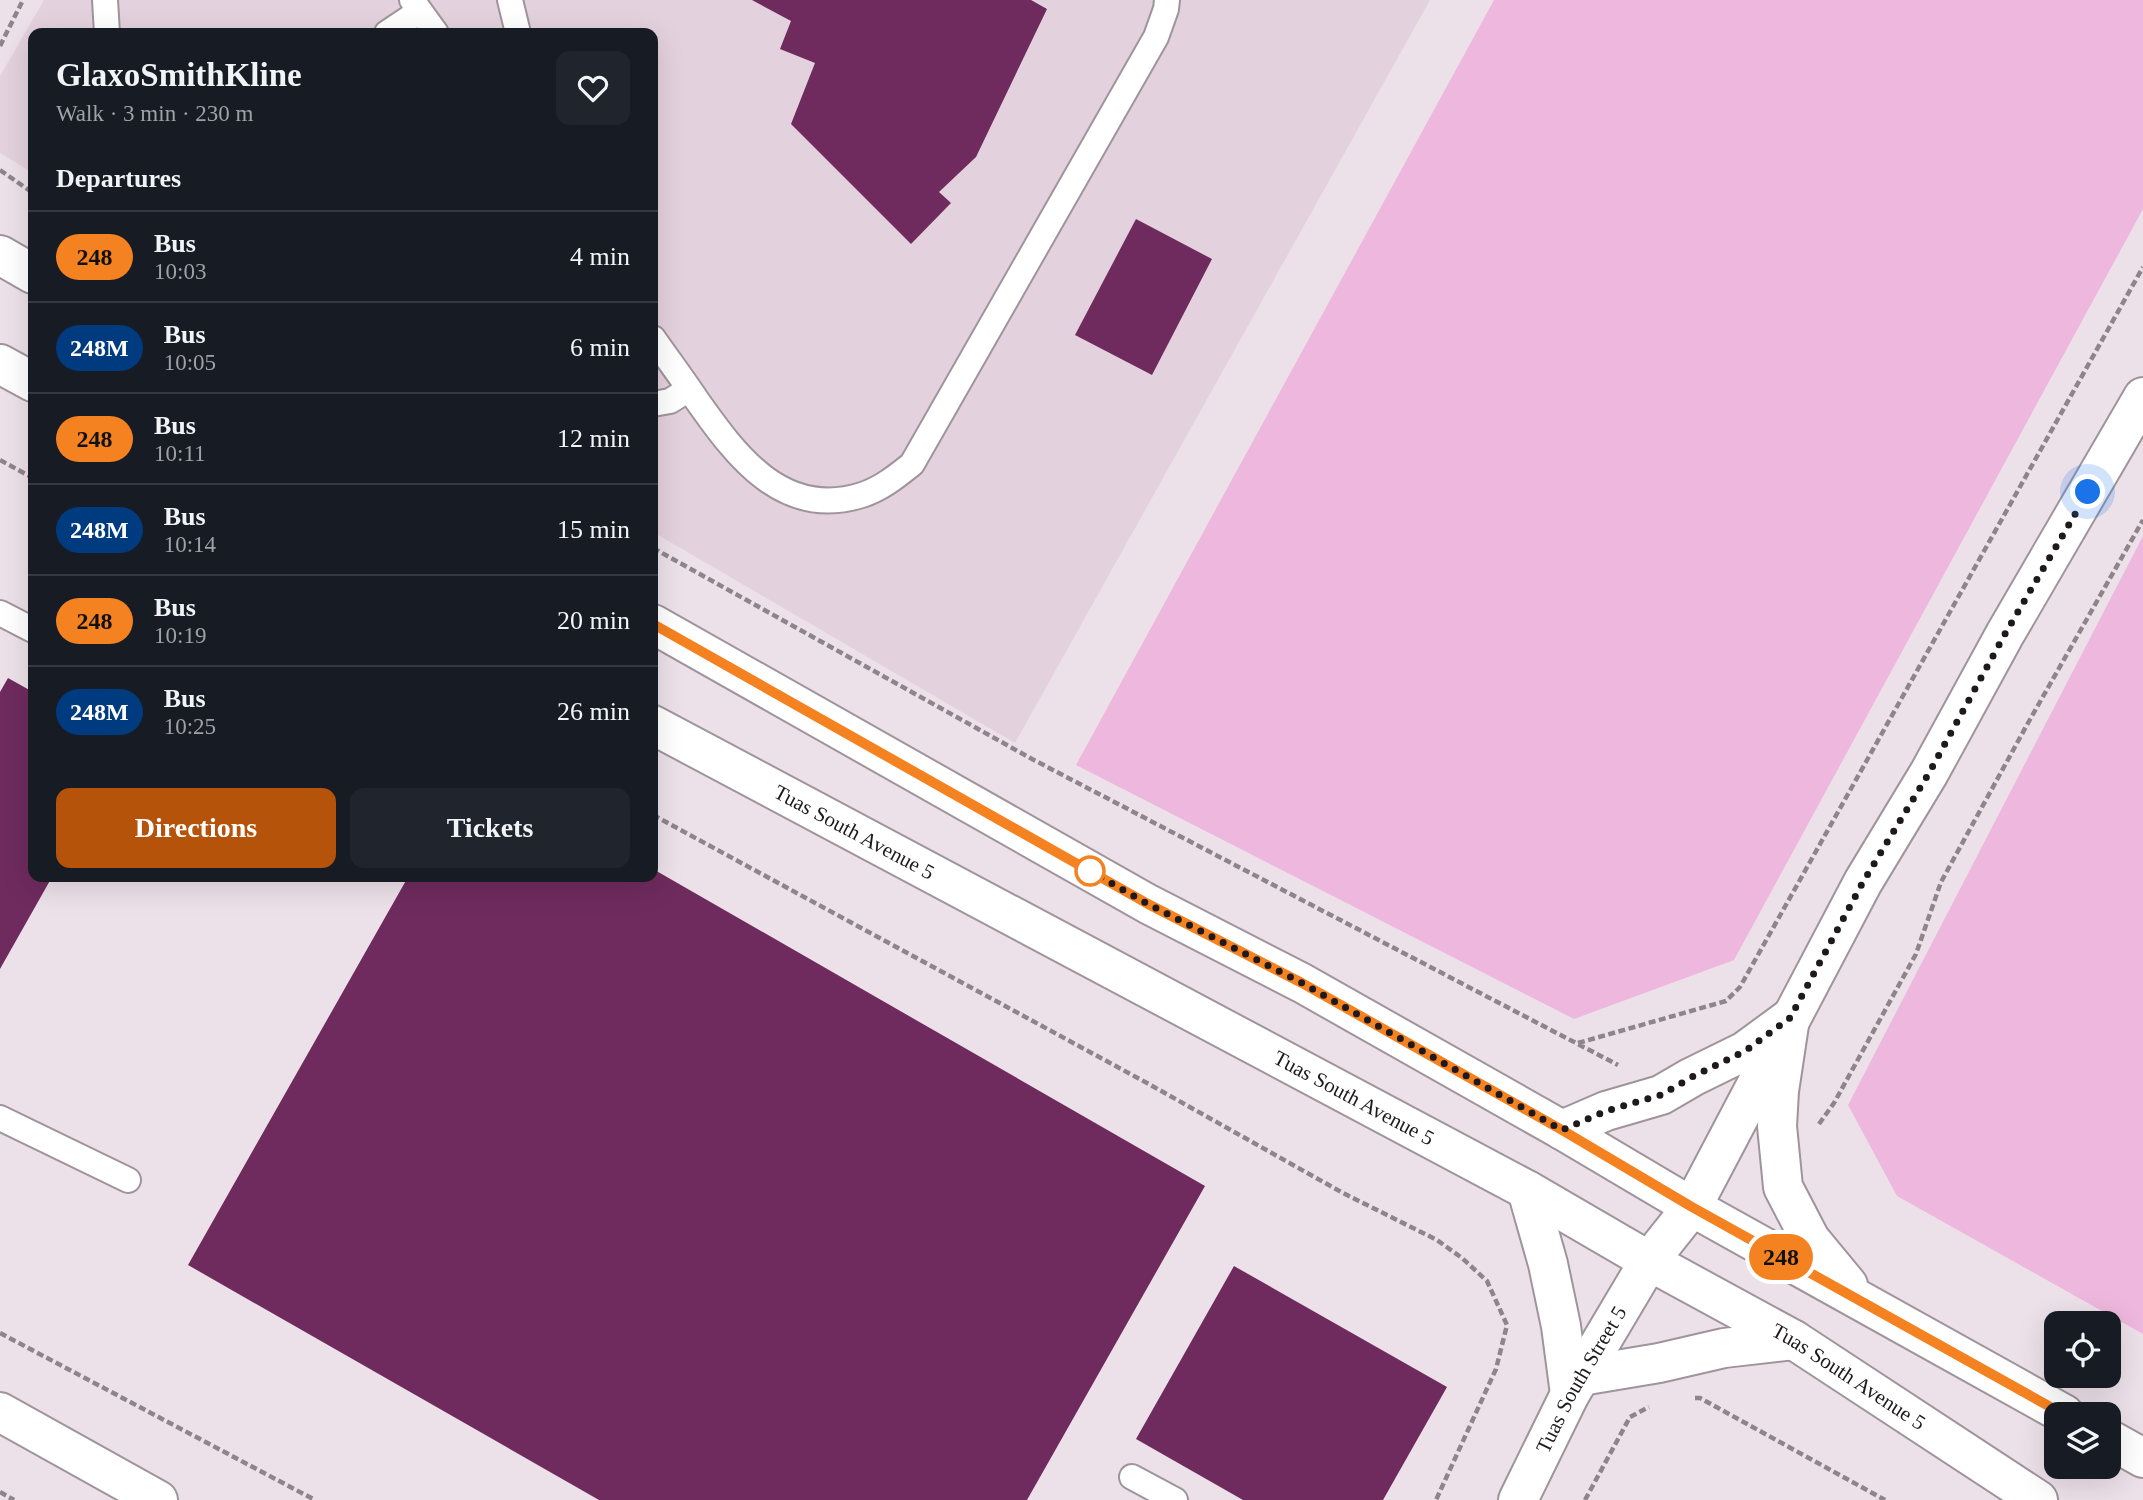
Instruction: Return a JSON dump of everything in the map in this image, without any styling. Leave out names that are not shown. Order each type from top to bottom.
[{"type":"main road","points":[[0,364],[28,379]]},
{"type":"main road","name":"Tuas South Street 5","points":[[1518,1500],[1575,1385],[1649,1261],[1692,1207],[1863,882],[1929,773],[2005,634],[2143,397]]},
{"type":"main road","points":[[658,627],[1148,904],[1302,983],[1692,1207],[2044,1403]]},
{"type":"main road","name":"Tuas South Avenue 5","points":[[658,728],[1527,1190],[1649,1261],[1794,1340],[2038,1500]]},
{"type":"main road","points":[[1562,1130],[1606,1111],[1661,1095],[1745,1051],[1790,1018]]},
{"type":"main road","points":[[1790,1018],[1779,1091],[1777,1126],[1783,1187],[1810,1238],[1861,1301]]},
{"type":"main road","points":[[1527,1190],[1548,1264],[1575,1385],[1724,1348],[1794,1340]]},
{"type":"main road","points":[[0,1412],[136,1495]]},
{"type":"main road","points":[[2121,1446],[2143,1458]]},
{"type":"lane","points":[[105,0],[107,28]]},
{"type":"lane","points":[[510,0],[517,28]]},
{"type":"lane","points":[[658,345],[722,437],[760,476],[788,492],[824,502],[863,495],[888,483],[912,464],[1156,37],[1167,0]]},
{"type":"lane","points":[[392,28],[416,5],[432,28]]},
{"type":"lane","points":[[658,403],[670,401],[689,389]]},
{"type":"lane","points":[[0,613],[28,628]]},
{"type":"lane","points":[[0,1118],[128,1180]]},
{"type":"lane","points":[[1132,1477],[1175,1500]]},
{"type":"path","points":[[0,46],[23,0]]},
{"type":"path","points":[[0,170],[28,190]]},
{"type":"path","points":[[1577,1043],[1726,1001],[1740,987],[2143,267]]},
{"type":"path","points":[[0,460],[28,475]]},
{"type":"path","points":[[1812,1134],[1834,1102],[1916,954],[1941,883],[2143,520]]},
{"type":"path","points":[[658,551],[1032,759],[1620,1067]]},
{"type":"path","points":[[658,818],[1147,1083],[1343,1193],[1437,1240],[1462,1258],[1487,1281],[1507,1325],[1496,1368],[1436,1500]]},
{"type":"path","points":[[0,1333],[315,1500]]},
{"type":"path","points":[[1688,1398],[1700,1398],[1885,1500]]},
{"type":"path","points":[[1585,1500],[1630,1417],[1653,1405]]},
{"type":"path","points":[[0,1492],[14,1500]]},
{"type":"shaded area","points":[[44,0],[1430,0],[1015,743],[658,535],[658,28],[28,28],[28,170],[0,153],[0,76]]},
{"type":"shaded area","points":[[1494,0],[2143,0],[2143,209],[1734,960],[1574,1019],[1076,765]]},
{"type":"shaded area","points":[[2143,536],[2143,1334],[2121,1322],[2121,1311],[2102,1311],[1897,1196],[1848,1105]]},
{"type":"building","points":[[752,0],[1031,0],[1047,9],[976,157],[939,192],[951,203],[911,244],[791,124],[815,63],[780,49],[791,21]]},
{"type":"building","points":[[1136,219],[1212,259],[1152,375],[1075,335]]},
{"type":"building","points":[[8,678],[28,689],[28,882],[49,882],[0,969],[0,692]]},
{"type":"building","points":[[658,872],[1205,1186],[1027,1500],[599,1500],[188,1265],[405,882],[658,882]]},
{"type":"building","points":[[1234,1266],[1447,1387],[1383,1500],[1243,1500],[1136,1439]]},
{"type":"bus line","name":"248","points":[[658,627],[1148,904],[1302,983],[1692,1207],[2044,1403]]},
{"type":"route","points":[[1090,871],[1302,983],[1562,1130],[1606,1111],[1655,1098],[1745,1051],[1790,1018],[1863,882],[1929,773],[2005,634],[2088,492]]}]
